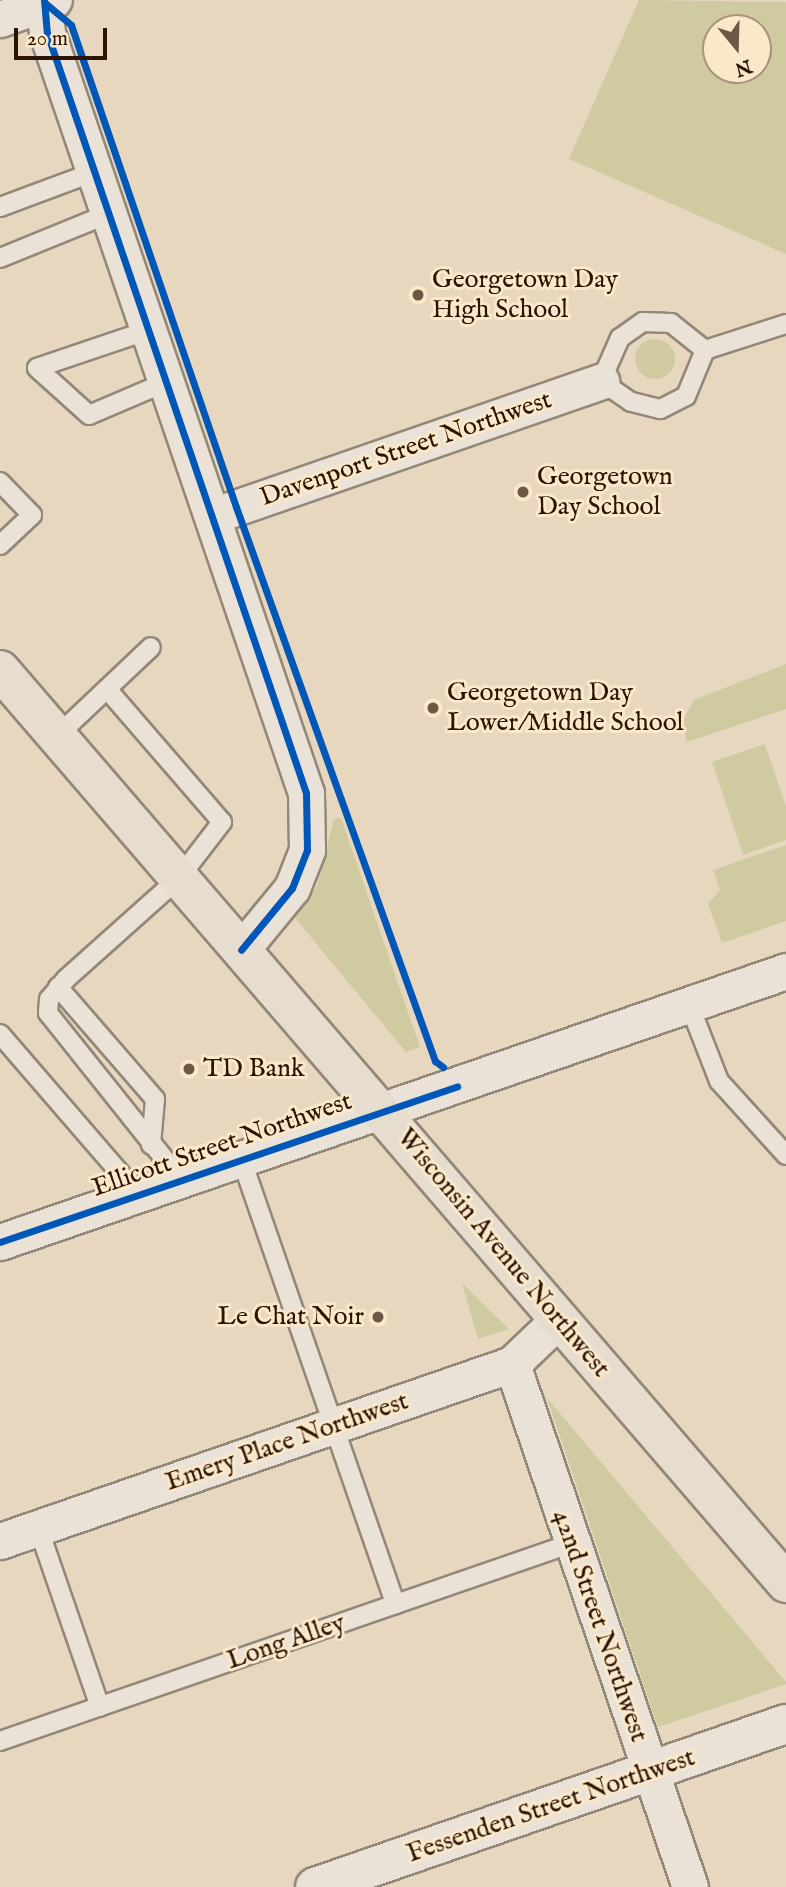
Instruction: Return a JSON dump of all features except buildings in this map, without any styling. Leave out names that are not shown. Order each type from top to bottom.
[{"type":"main road","name":"Wisconsin Avenue Northwest","points":[[0,670],[384,1112],[786,1583]]},
{"type":"street","points":[[0,19],[48,1],[47,33],[299,766],[309,822],[307,850],[292,888],[241,950]]},
{"type":"street","name":"Davenport Street Northwest","points":[[212,516],[601,381]]},
{"type":"street","name":"Ellicott Street Northwest","points":[[0,1242],[242,1161],[786,971]]},
{"type":"street","name":"Emery Place Northwest","points":[[0,1541],[512,1364],[559,1319]]},
{"type":"street","name":"42nd Street Northwest","points":[[512,1364],[690,1887]]},
{"type":"street","name":"Fessenden Street Northwest","points":[[316,1887],[786,1724]]},
{"type":"lane","points":[[0,207],[94,172]]},
{"type":"lane","points":[[0,258],[108,214]]},
{"type":"lane","points":[[705,350],[671,324],[643,322],[620,338],[601,381],[631,402],[660,409],[686,396],[705,350],[786,324]]},
{"type":"lane","points":[[149,330],[37,369],[89,415],[166,382]]},
{"type":"lane","points":[[0,482],[32,515],[0,545]]},
{"type":"lane","points":[[57,736],[151,647]]},
{"type":"lane","points":[[107,689],[222,822],[180,878],[58,987],[48,1013],[60,1032],[182,1181]]},
{"type":"lane","points":[[58,987],[155,1098],[151,1145]]},
{"type":"lane","points":[[689,1004],[719,1081],[786,1155]]},
{"type":"lane","points":[[0,1034],[139,1195]]},
{"type":"lane","points":[[242,1161],[395,1604]]},
{"type":"lane","points":[[38,1527],[100,1707]]},
{"type":"lane","name":"Long Alley","points":[[0,1741],[572,1543]]},
{"type":"shaded area","points":[[639,0],[786,2],[786,254],[569,159]]},
{"type":"shaded area","points":[[655,339],[663,340],[669,345],[674,351],[674,367],[669,373],[663,378],[655,379],[647,378],[641,373],[636,367],[635,359],[636,351],[641,345],[647,340]]},
{"type":"shaded area","points":[[786,664],[786,709],[687,742],[682,722],[694,700]]},
{"type":"shaded area","points":[[765,744],[786,807],[786,840],[743,855],[712,762]]},
{"type":"shaded area","points":[[341,818],[420,1047],[406,1052],[295,918],[317,886],[334,819]]},
{"type":"shaded area","points":[[786,845],[786,921],[722,943],[708,904],[720,890],[713,870]]},
{"type":"shaded area","points":[[462,1283],[509,1329],[478,1339]]},
{"type":"shaded area","points":[[547,1398],[786,1682],[786,1684],[658,1727]]},
{"type":"cycle path","points":[[44,0],[47,33],[306,793],[307,850],[292,888],[241,950]]},
{"type":"cycle path","points":[[45,3],[71,25],[236,507],[435,1061],[443,1067]]},
{"type":"cycle path","points":[[0,1242],[457,1086]]},
{"type":"place","name":"Georgetown Day High School","points":[[418,295]]},
{"type":"place","name":"Georgetown Day School","points":[[523,492]]},
{"type":"place","name":"Georgetown Day Lower/Middle School","points":[[433,708]]},
{"type":"place","name":"TD Bank","points":[[189,1069]]},
{"type":"place","name":"Le Chat Noir","points":[[378,1317]]}]
